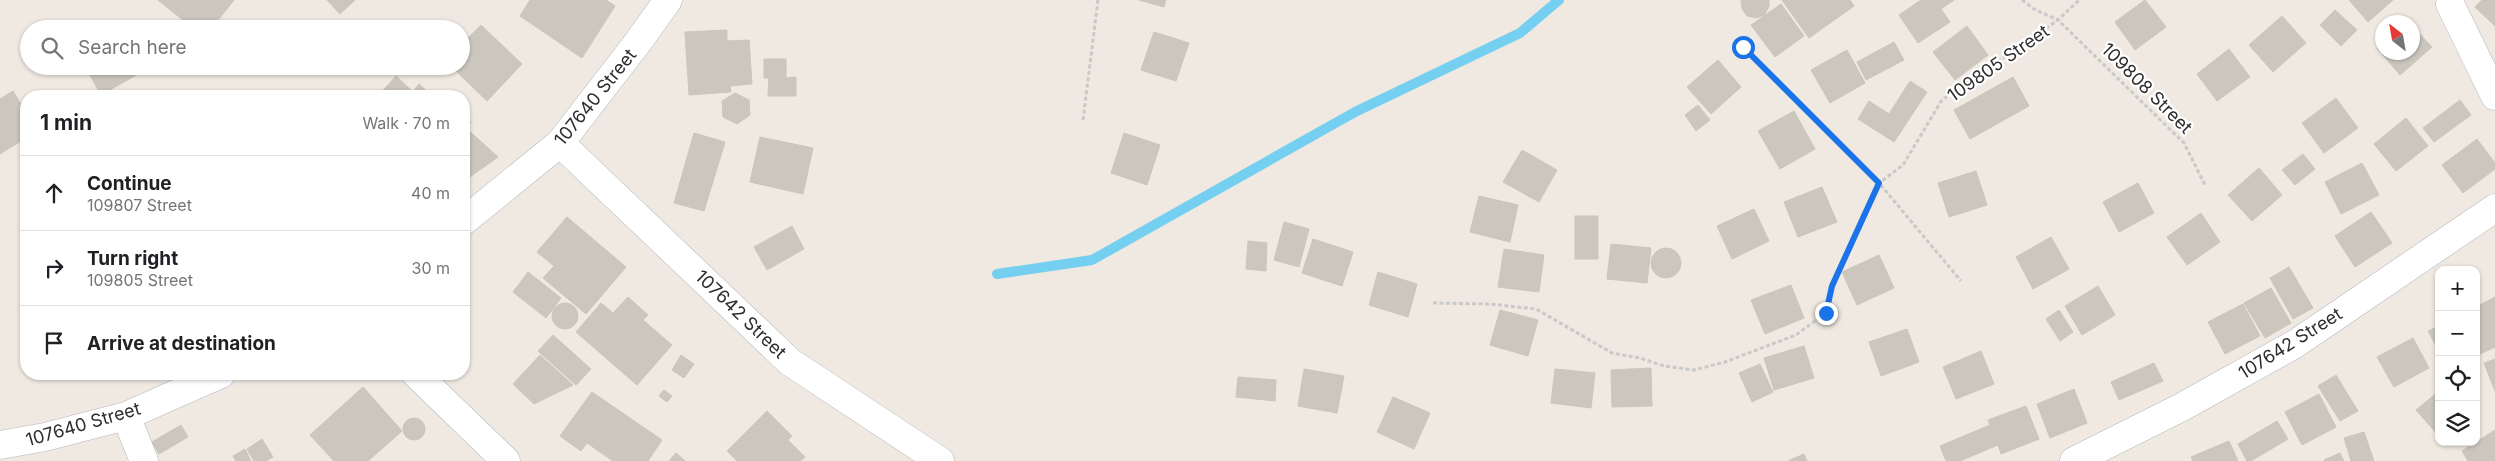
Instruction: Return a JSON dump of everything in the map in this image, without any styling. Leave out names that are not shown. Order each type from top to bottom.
[{"type":"street","name":"107640 Street","points":[[470,215],[560,143],[668,0]]},
{"type":"street","points":[[2450,4],[2495,96]]},
{"type":"street","name":"107642 Street","points":[[560,143],[790,362],[940,461]]},
{"type":"street","name":"107642 Street","points":[[2074,461],[2182,408],[2295,344],[2495,208]]},
{"type":"street","name":"107640 Street","points":[[0,445],[45,437],[126,416],[207,380]]},
{"type":"street","points":[[422,380],[506,461]]},
{"type":"street","points":[[126,416],[144,461]]},
{"type":"path","points":[[1083,120],[1098,0]]},
{"type":"path","name":"109808 Street","points":[[2022,0],[2034,9],[2058,20],[2184,143],[2204,185]]},
{"type":"path","name":"109805 Street","points":[[1433,303],[1490,304],[1536,309],[1612,353],[1640,358],[1664,366],[1694,370],[1725,362],[1796,335],[1826,313],[1832,286],[1879,183],[1902,165],[1942,100],[2058,20],[2079,0]]},
{"type":"path","points":[[1743,47],[1879,183],[1961,281]]},
{"type":"building","points":[[158,0],[234,0],[218,20],[183,20]]},
{"type":"building","points":[[327,0],[355,0],[340,14]]},
{"type":"building","points":[[530,0],[606,0],[615,6],[582,58],[520,16]]},
{"type":"building","points":[[1139,0],[1166,0],[1164,7]]},
{"type":"building","points":[[1741,0],[1769,0],[1769,7],[1764,15],[1756,18],[1747,16],[1742,9]]},
{"type":"building","points":[[1782,0],[1850,0],[1854,6],[1809,38]]},
{"type":"building","points":[[1921,0],[1954,0],[1941,9],[1950,22],[1918,43],[1899,15]]},
{"type":"building","points":[[2145,0],[2166,27],[2135,50],[2115,22]]},
{"type":"building","points":[[2349,0],[2393,0],[2375,15],[2368,22]]},
{"type":"building","points":[[2482,0],[2495,0],[2495,26],[2475,7]]},
{"type":"building","points":[[1781,4],[1804,36],[1775,57],[1751,25]]},
{"type":"building","points":[[2335,10],[2357,30],[2341,46],[2320,25]]},
{"type":"building","points":[[2282,16],[2306,43],[2273,72],[2249,45]]},
{"type":"building","points":[[481,25],[522,64],[487,101],[460,75],[470,75],[470,36]]},
{"type":"building","points":[[1967,26],[1988,55],[1955,80],[1933,52]]},
{"type":"building","points":[[727,30],[727,41],[749,40],[752,84],[730,86],[731,92],[689,95],[685,32]]},
{"type":"building","points":[[1154,32],[1189,43],[1176,81],[1141,70]]},
{"type":"building","points":[[2420,34],[2432,47],[2420,58]]},
{"type":"building","points":[[1894,42],[1904,60],[1866,80],[1857,62]]},
{"type":"building","points":[[2229,49],[2250,77],[2217,101],[2197,74]]},
{"type":"building","points":[[1847,50],[1865,83],[1830,103],[1811,70]]},
{"type":"building","points":[[764,59],[786,59],[786,78],[796,77],[796,96],[768,96],[769,78],[764,78]]},
{"type":"building","points":[[1718,60],[1741,87],[1711,114],[1687,87]]},
{"type":"building","points":[[2387,60],[2417,60],[2400,75]]},
{"type":"building","points":[[90,75],[136,75],[110,90],[98,90]]},
{"type":"building","points":[[396,76],[411,90],[383,90]]},
{"type":"building","points":[[2013,77],[2029,106],[1970,139],[1954,110]]},
{"type":"building","points":[[1910,81],[1927,92],[1894,142],[1858,119],[1869,101],[1889,114]]},
{"type":"building","points":[[419,84],[426,90],[414,90]]},
{"type":"building","points":[[13,91],[20,103],[20,142],[0,154],[0,99]]},
{"type":"building","points":[[735,93],[749,100],[750,115],[737,124],[723,117],[722,101]]},
{"type":"building","points":[[2336,98],[2358,128],[2324,153],[2302,123]]},
{"type":"building","points":[[2460,100],[2471,115],[2434,142],[2423,128]]},
{"type":"building","points":[[1698,105],[1710,120],[1696,131],[1685,115]]},
{"type":"building","points":[[1794,111],[1815,149],[1780,169],[1758,131]]},
{"type":"building","points":[[2406,118],[2428,146],[2396,171],[2374,144]]},
{"type":"building","points":[[470,132],[498,157],[470,177]]},
{"type":"building","points":[[694,133],[725,142],[704,211],[674,203]]},
{"type":"building","points":[[1124,133],[1160,145],[1147,185],[1111,173]]},
{"type":"building","points":[[760,137],[813,148],[803,194],[750,182]]},
{"type":"building","points":[[2477,139],[2495,163],[2495,169],[2463,193],[2442,165]]},
{"type":"building","points":[[1522,150],[1557,170],[1539,202],[1503,182]]},
{"type":"building","points":[[2303,154],[2315,169],[2295,185],[2282,170]]},
{"type":"building","points":[[2362,163],[2379,195],[2341,214],[2325,182]]},
{"type":"building","points":[[2259,168],[2282,195],[2252,221],[2228,195]]},
{"type":"building","points":[[1976,171],[1987,205],[1949,217],[1938,183]]},
{"type":"building","points":[[2138,183],[2154,213],[2119,232],[2103,202]]},
{"type":"building","points":[[1822,187],[1837,222],[1798,237],[1784,202]]},
{"type":"building","points":[[1479,196],[1518,205],[1510,242],[1470,232]]},
{"type":"building","points":[[1754,209],[1769,241],[1732,259],[1717,226]]},
{"type":"building","points":[[2371,212],[2392,243],[2355,267],[2335,236]]},
{"type":"building","points":[[2201,213],[2220,242],[2187,265],[2167,237]]},
{"type":"building","points":[[1575,216],[1598,216],[1598,259],[1575,259]]},
{"type":"building","points":[[567,217],[626,267],[586,314],[543,278],[554,266],[537,252]]},
{"type":"building","points":[[1284,222],[1309,229],[1299,267],[1274,260]]},
{"type":"building","points":[[792,226],[804,249],[767,270],[754,247]]},
{"type":"building","points":[[2051,237],[2069,269],[2033,289],[2016,257]]},
{"type":"building","points":[[1313,239],[1353,252],[1342,286],[1302,273]]},
{"type":"building","points":[[1248,241],[1267,243],[1266,271],[1246,269]]},
{"type":"building","points":[[1611,244],[1651,248],[1647,283],[1607,279]]},
{"type":"building","points":[[1666,248],[1677,252],[1681,263],[1677,274],[1666,278],[1655,274],[1651,263],[1655,252]]},
{"type":"building","points":[[1504,249],[1544,255],[1539,292],[1498,287]]},
{"type":"building","points":[[1879,255],[1894,288],[1857,305],[1842,272]]},
{"type":"building","points":[[2289,267],[2313,308],[2293,319],[2270,278]]},
{"type":"building","points":[[528,272],[561,298],[546,318],[513,292]]},
{"type":"building","points":[[1378,272],[1417,284],[1408,317],[1369,305]]},
{"type":"building","points":[[1791,285],[1804,318],[1765,334],[1751,300]]},
{"type":"building","points":[[2098,286],[2115,315],[2082,335],[2065,306]]},
{"type":"building","points":[[2271,288],[2291,323],[2265,338],[2244,303]]},
{"type":"building","points":[[628,297],[648,315],[643,320],[672,345],[637,385],[576,332],[601,303],[613,313]]},
{"type":"building","points":[[2495,297],[2495,347],[2480,354],[2480,311],[2480,305]]},
{"type":"building","points":[[565,303],[574,307],[578,316],[574,325],[565,329],[556,325],[552,316],[556,307]]},
{"type":"building","points":[[2243,304],[2260,336],[2225,354],[2208,322]]},
{"type":"building","points":[[1500,310],[1538,320],[1528,356],[1490,345]]},
{"type":"building","points":[[2059,310],[2073,332],[2060,341],[2046,319]]},
{"type":"building","points":[[2435,328],[2435,344],[2428,331]]},
{"type":"building","points":[[1907,329],[1919,362],[1881,376],[1869,342]]},
{"type":"building","points":[[553,335],[591,369],[576,385],[538,351]]},
{"type":"building","points":[[2413,338],[2429,368],[2394,387],[2377,357]]},
{"type":"building","points":[[1804,346],[1814,378],[1774,390],[1764,358]]},
{"type":"building","points":[[1981,351],[1994,384],[1956,399],[1943,367]]},
{"type":"building","points":[[540,355],[573,385],[534,404],[513,384]]},
{"type":"building","points":[[681,355],[694,364],[684,378],[672,370]]},
{"type":"building","points":[[2495,359],[2495,391],[2484,363]]},
{"type":"building","points":[[2154,363],[2163,381],[2119,400],[2111,382]]},
{"type":"building","points":[[1760,364],[1773,392],[1752,402],[1739,373]]},
{"type":"building","points":[[1651,368],[1652,406],[1612,407],[1611,370]]},
{"type":"building","points":[[1304,369],[1344,376],[1337,413],[1298,406]]},
{"type":"building","points":[[1555,369],[1595,373],[1591,408],[1551,403]]},
{"type":"building","points":[[2336,375],[2358,411],[2340,421],[2318,386]]},
{"type":"building","points":[[1238,377],[1276,380],[1275,401],[1236,397]]},
{"type":"building","points":[[363,387],[402,431],[368,461],[334,461],[310,435]]},
{"type":"building","points":[[2074,389],[2087,423],[2050,438],[2037,404]]},
{"type":"building","points":[[664,390],[672,396],[667,402],[659,396]]},
{"type":"building","points":[[592,392],[662,440],[648,461],[613,461],[587,443],[581,451],[560,436]]},
{"type":"building","points":[[2319,394],[2336,427],[2302,445],[2285,412]]},
{"type":"building","points":[[2435,394],[2435,431],[2416,410]]},
{"type":"building","points":[[1393,397],[1430,413],[1414,449],[1377,432]]},
{"type":"building","points":[[2026,406],[2039,439],[2001,454],[1998,445],[1960,461],[1946,461],[1940,446],[1990,425],[1988,420]]},
{"type":"building","points":[[767,411],[792,436],[788,440],[805,457],[800,461],[737,461],[727,451]]},
{"type":"building","points":[[410,418],[418,418],[425,425],[425,433],[418,440],[410,440],[403,433],[403,425]]},
{"type":"building","points":[[2277,421],[2288,439],[2251,461],[2247,461],[2238,444]]},
{"type":"building","points":[[181,425],[188,437],[159,454],[152,442]]},
{"type":"building","points":[[2495,430],[2495,461],[2468,461],[2462,451],[2470,446],[2480,446],[2480,440]]},
{"type":"building","points":[[2364,432],[2374,461],[2351,461],[2344,438]]},
{"type":"building","points":[[262,439],[273,457],[266,461],[254,461],[247,449]]},
{"type":"building","points":[[2229,441],[2238,461],[2193,461],[2191,457]]},
{"type":"building","points":[[245,449],[251,461],[236,461],[233,456]]},
{"type":"building","points":[[676,453],[685,461],[669,461]]},
{"type":"building","points":[[2340,453],[2344,461],[2324,460]]},
{"type":"building","points":[[1804,454],[1807,461],[1788,461]]},
{"type":"waterway","points":[[997,274],[1092,260],[1355,112],[1520,33],[1559,0]]},
{"type":"route","points":[[1743,47],[1879,183],[1832,286],[1826,313]]}]
